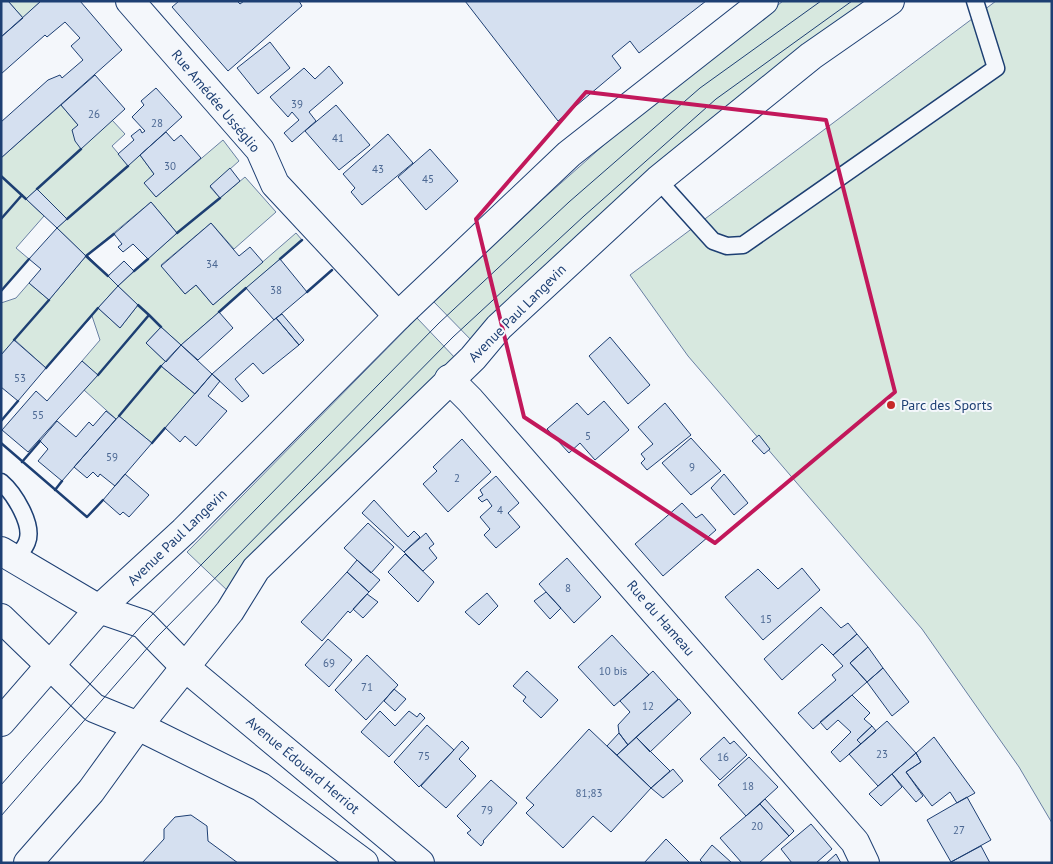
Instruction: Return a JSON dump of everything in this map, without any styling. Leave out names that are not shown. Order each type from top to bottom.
[{"type":"main road","name":"Rue Amédée Usséglio","points":[[130,1],[260,150],[275,184],[398,316]]},
{"type":"main road","name":"Avenue Paul Langevin","points":[[28,863],[91,791],[138,726],[230,611],[256,570],[472,358],[499,327],[658,180],[810,56],[890,1]]},
{"type":"main road","name":"Avenue Paul Langevin","points":[[1,722],[100,609],[184,531],[398,316],[569,154],[762,2]]},
{"type":"main road","name":"Rue du Hameau","points":[[449,379],[470,400],[856,842],[865,863]]},
{"type":"main road","points":[[9,555],[100,609],[143,624],[186,668]]},
{"type":"main road","points":[[1,618],[94,708],[138,726],[261,787],[364,863]]},
{"type":"main road","name":"Avenue Édouard Herriot","points":[[186,668],[420,863]]},
{"type":"lane","points":[[658,180],[713,241],[727,246],[743,245],[996,68],[975,1]]},
{"type":"lane","points":[[1,482],[17,501],[26,519],[28,541],[9,555]]},
{"type":"highlighted area","points":[[586,92],[826,120],[895,392],[715,543],[524,417],[476,219]]},
{"type":"shaded area","points":[[8,1],[41,1],[23,18]]},
{"type":"shaded area","points":[[783,1],[877,1],[475,344],[434,302],[543,199],[623,128]]},
{"type":"shaded area","name":"Parc des Sports","points":[[996,1],[1052,1],[1052,823],[1019,767],[922,629],[688,356],[630,275]]},
{"type":"shaded area","points":[[61,105],[78,125],[72,131],[112,120],[125,134],[112,146],[128,165],[140,155],[154,174],[145,183],[156,197],[223,140],[239,161],[210,187],[220,198],[245,177],[276,212],[234,249],[211,223],[161,265],[185,294],[196,285],[213,305],[296,233],[302,240],[181,345],[161,327],[146,343],[166,362],[162,367],[195,394],[152,443],[119,416],[116,419],[84,390],[97,375],[82,361],[100,340],[92,316],[46,368],[15,340],[1,355],[1,303],[16,298],[29,283],[49,300],[86,256],[57,228],[67,219],[37,189],[26,199],[44,216],[16,248],[29,259],[1,291],[1,158]],"holes":[[[151,202],[177,233],[118,286],[87,255]],[[118,286],[138,305],[120,328],[98,308]]]},
{"type":"shaded area","points":[[417,318],[457,360],[432,378],[246,564],[229,592],[187,552]]},
{"type":"building","points":[[1,1],[8,1],[23,18],[1,37]]},
{"type":"building","points":[[41,1],[80,1],[122,50],[1,158],[1,122],[48,80],[60,75],[62,78],[83,60],[71,46],[80,38],[65,22],[47,37],[45,35],[1,74],[1,37]]},
{"type":"building","points":[[179,1],[237,1],[240,4],[244,1],[299,1],[302,6],[228,71],[172,7]]},
{"type":"building","points":[[465,1],[706,1],[639,53],[630,41],[612,56],[621,68],[558,121]]},
{"type":"building","points":[[270,42],[290,68],[258,94],[237,68]]},
{"type":"building","points":[[329,66],[343,83],[309,112],[316,121],[292,142],[284,133],[299,120],[292,112],[288,117],[270,97],[304,68],[315,79]]},
{"type":"building","points":[[95,75],[125,109],[81,149],[75,141],[72,130],[78,125],[61,105]]},
{"type":"building","points":[[156,88],[182,117],[128,166],[118,154],[134,140],[131,136],[140,129],[142,133],[145,131],[132,117],[144,105],[141,101]]},
{"type":"building","points":[[336,105],[370,145],[339,170],[305,131]]},
{"type":"building","points":[[166,132],[174,141],[181,135],[201,158],[156,197],[144,183],[154,174],[140,155]]},
{"type":"building","points":[[388,134],[413,163],[362,205],[351,192],[355,188],[343,174]]},
{"type":"building","points":[[430,149],[458,181],[426,210],[398,177]]},
{"type":"building","points":[[230,168],[240,181],[220,198],[210,186]]},
{"type":"building","points":[[37,189],[67,219],[57,228],[26,199]]},
{"type":"building","points":[[151,202],[177,233],[148,259],[133,244],[123,252],[118,247],[122,244],[114,234]]},
{"type":"building","points":[[211,223],[239,256],[250,247],[263,262],[213,305],[196,285],[185,294],[161,266]]},
{"type":"building","points":[[57,228],[86,256],[49,300],[29,283],[41,269],[29,259]]},
{"type":"building","points":[[280,259],[307,292],[274,320],[246,288]]},
{"type":"building","points":[[124,261],[134,271],[118,286],[108,276]]},
{"type":"building","points":[[118,286],[138,305],[120,328],[98,308]]},
{"type":"building","points":[[219,312],[233,328],[198,360],[181,345]]},
{"type":"building","points":[[282,314],[304,340],[299,345],[276,318]]},
{"type":"building","points":[[276,318],[299,345],[263,374],[253,363],[235,379],[249,396],[242,402],[212,374]]},
{"type":"building","points":[[161,327],[181,345],[166,362],[146,343]]},
{"type":"building","points":[[610,337],[650,385],[628,404],[589,356]]},
{"type":"building","points":[[14,340],[46,368],[18,401],[1,387],[1,355]]},
{"type":"building","points":[[181,345],[212,374],[195,394],[161,366]]},
{"type":"building","points":[[82,361],[98,375],[28,452],[2,430],[36,391],[47,401]]},
{"type":"building","points":[[212,374],[220,381],[208,396],[227,411],[196,446],[185,436],[180,442],[165,428]]},
{"type":"building","points":[[604,401],[629,430],[595,460],[580,443],[569,453],[547,429],[577,403],[588,415]]},
{"type":"building","points":[[665,403],[691,435],[647,470],[641,463],[645,459],[641,454],[653,444],[638,427]]},
{"type":"building","points":[[106,411],[116,419],[62,481],[38,461],[48,449],[40,441],[57,421],[76,437],[89,422],[93,426]]},
{"type":"building","points":[[119,416],[152,443],[115,486],[100,474],[98,477],[93,472],[87,478],[74,467]]},
{"type":"building","points":[[759,435],[770,449],[764,454],[752,441]]},
{"type":"building","points":[[691,438],[721,471],[691,495],[662,463]]},
{"type":"building","points":[[462,439],[491,472],[448,512],[423,484],[437,471],[433,467]]},
{"type":"building","points":[[125,474],[149,495],[129,517],[123,512],[120,515],[103,500]]},
{"type":"building","points":[[724,474],[748,503],[734,515],[711,488]]},
{"type":"building","points":[[496,476],[519,503],[508,513],[520,527],[496,548],[484,535],[490,529],[480,517],[492,506],[487,499],[482,502],[478,498],[483,495],[480,490]]},
{"type":"building","points":[[374,500],[408,537],[414,531],[420,537],[404,552],[362,513]]},
{"type":"building","points":[[682,503],[696,518],[702,514],[716,530],[663,576],[635,544]]},
{"type":"building","points":[[368,523],[394,547],[371,573],[344,548]]},
{"type":"building","points":[[426,533],[434,544],[429,548],[437,558],[423,571],[404,552]]},
{"type":"building","points":[[405,554],[434,582],[418,602],[388,572]]},
{"type":"building","points":[[567,558],[601,597],[574,623],[539,584]]},
{"type":"building","points":[[357,560],[380,580],[369,592],[347,572]]},
{"type":"building","points":[[802,568],[820,590],[763,640],[725,597],[758,569],[778,589]]},
{"type":"building","points":[[347,572],[369,592],[350,613],[348,611],[322,641],[301,622]]},
{"type":"building","points":[[546,592],[561,608],[550,619],[534,601]]},
{"type":"building","points":[[487,593],[498,606],[479,625],[465,612]]},
{"type":"building","points":[[367,594],[378,602],[363,618],[353,609]]},
{"type":"building","points":[[821,607],[841,628],[848,623],[857,634],[833,655],[822,644],[782,680],[764,659]]},
{"type":"building","points":[[857,634],[868,647],[850,663],[867,682],[813,729],[798,713],[836,680],[832,675],[843,666],[833,655]]},
{"type":"building","points":[[612,635],[649,675],[614,706],[578,667]]},
{"type":"building","points":[[328,639],[352,660],[329,687],[305,665]]},
{"type":"building","points":[[868,647],[883,668],[867,682],[850,663]]},
{"type":"building","points":[[367,655],[398,685],[366,720],[335,690]]},
{"type":"building","points":[[883,668],[909,702],[892,716],[867,682]]},
{"type":"building","points":[[527,671],[558,700],[541,718],[523,701],[526,697],[513,686]]},
{"type":"building","points":[[653,671],[678,699],[628,745],[619,733],[618,725],[630,712],[620,701]]},
{"type":"building","points":[[394,689],[406,699],[395,711],[384,701]]},
{"type":"building","points":[[852,695],[870,713],[864,719],[872,726],[857,740],[861,744],[840,762],[831,752],[851,732],[838,720],[827,730],[820,722]]},
{"type":"building","points":[[679,699],[691,713],[650,752],[636,737]]},
{"type":"building","points":[[380,711],[395,726],[409,711],[417,717],[420,713],[425,718],[389,757],[361,732]]},
{"type":"building","points":[[887,721],[916,753],[878,786],[849,754]]},
{"type":"building","points":[[427,725],[454,750],[419,787],[394,762]]},
{"type":"building","points":[[872,726],[876,731],[861,744],[857,740]]},
{"type":"building","points":[[589,729],[651,788],[611,832],[593,816],[563,848],[526,813],[534,805],[526,798]]},
{"type":"building","points":[[619,733],[628,745],[617,755],[607,746]]},
{"type":"building","points":[[636,737],[670,771],[651,788],[617,755]]},
{"type":"building","points":[[724,737],[730,744],[734,741],[747,755],[720,780],[700,759]]},
{"type":"building","points":[[934,737],[975,793],[957,803],[950,792],[932,806],[906,772],[921,762],[916,753]]},
{"type":"building","points":[[462,741],[469,748],[459,759],[476,776],[446,808],[421,786]]},
{"type":"building","points":[[916,753],[921,762],[906,772],[923,796],[916,802],[892,774]]},
{"type":"building","points":[[749,757],[778,787],[746,816],[718,785]]},
{"type":"building","points":[[673,769],[683,781],[663,798],[651,788]]},
{"type":"building","points":[[892,774],[902,787],[881,806],[869,794]]},
{"type":"building","points":[[491,780],[517,803],[483,841],[481,846],[467,833],[471,830],[457,816]]},
{"type":"building","points":[[967,797],[991,840],[951,862],[927,820]]},
{"type":"building","points":[[765,799],[794,831],[789,836],[760,804]]},
{"type":"building","points":[[760,804],[789,836],[759,863],[742,863],[720,838]]},
{"type":"building","points":[[191,815],[207,826],[208,841],[238,863],[142,863],[164,839],[164,829],[175,817]]},
{"type":"building","points":[[811,824],[832,849],[816,863],[792,863],[781,849]]},
{"type":"building","points":[[666,839],[690,863],[644,863]]},
{"type":"building","points":[[712,845],[732,863],[703,863],[700,860]]},
{"type":"building","points":[[981,846],[990,863],[949,863],[951,862]]},
{"type":"building","points":[[836,854],[841,863],[826,863]]},
{"type":"tram line","points":[[1,785],[143,624],[439,323],[569,202],[700,88],[821,1]]},
{"type":"tram line","points":[[1,816],[157,637],[453,337],[584,216],[716,99],[852,1]]},
{"type":"wall","points":[[37,189],[81,149]]},
{"type":"wall","points":[[67,219],[128,166]]},
{"type":"wall","points":[[1,176],[26,199]]},
{"type":"wall","points":[[1,219],[22,195]]},
{"type":"wall","points":[[177,233],[220,198]]},
{"type":"wall","points":[[108,276],[86,256],[114,234]]},
{"type":"wall","points":[[280,259],[302,240]]},
{"type":"wall","points":[[1,291],[29,259]]},
{"type":"wall","points":[[134,271],[148,259]]},
{"type":"wall","points":[[307,292],[332,270]]},
{"type":"wall","points":[[219,312],[246,288]]},
{"type":"wall","points":[[14,340],[49,300]]},
{"type":"wall","points":[[98,375],[149,315],[138,305]]},
{"type":"wall","points":[[46,368],[98,308]]},
{"type":"wall","points":[[149,315],[161,327]]},
{"type":"wall","points":[[119,416],[161,366]]},
{"type":"wall","points":[[1,421],[18,401]]},
{"type":"wall","points":[[152,443],[165,428]]},
{"type":"wall","points":[[22,462],[40,441]]},
{"type":"wall","points":[[1,443],[87,517],[103,500]]},
{"type":"wall","points":[[55,490],[62,481]]},
{"type":"place","name":"Parc des Sports","points":[[891,405]]}]
